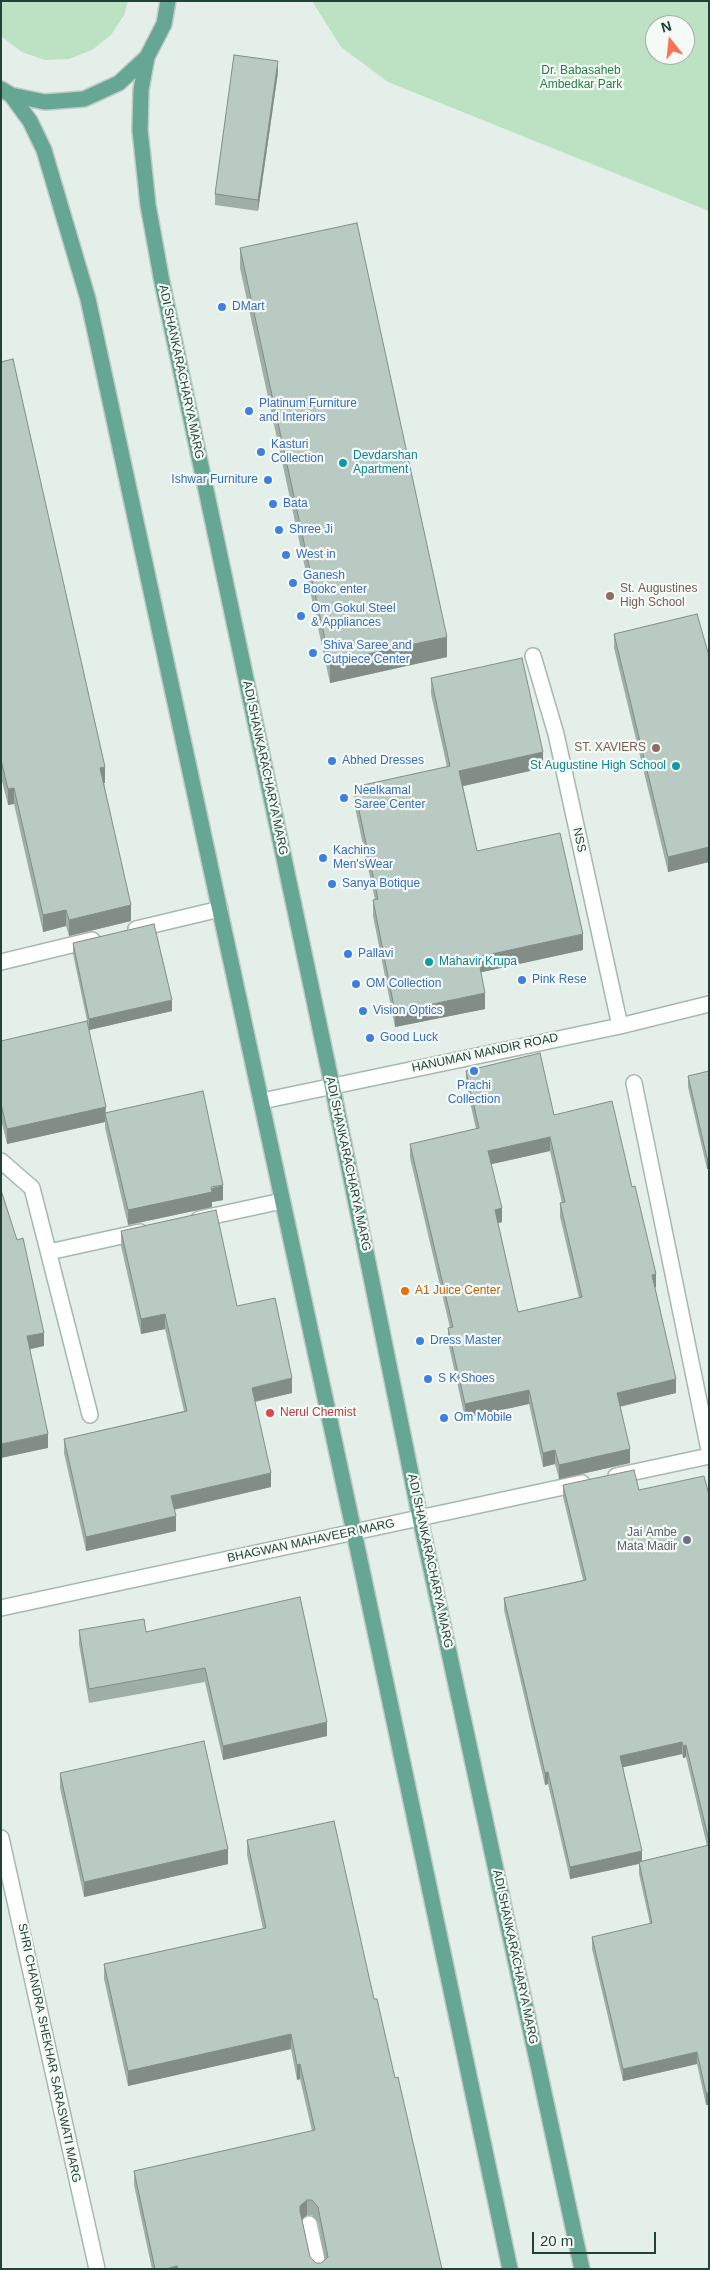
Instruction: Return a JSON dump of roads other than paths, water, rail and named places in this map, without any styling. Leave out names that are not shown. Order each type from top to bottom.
[{"type":"main road","points":[[6,92],[45,102],[84,99],[119,83],[147,57],[164,24],[168,1]]},
{"type":"main road","name":"ADI SHANKARACHARYA MARG","points":[[147,57],[141,90],[140,130],[148,205],[162,282],[332,1085],[420,1518],[582,2269]]},
{"type":"main road","points":[[6,92],[30,121],[44,150],[88,299],[262,1101],[510,2269]]},
{"type":"street","name":"NSS","points":[[533,656],[556,734],[620,1026]]},
{"type":"street","points":[[122,933],[220,908]]},
{"type":"street","points":[[1,962],[103,937]]},
{"type":"street","name":"HANUMAN MANDIR ROAD","points":[[262,1101],[620,1026],[709,1004]]},
{"type":"street","points":[[634,1083],[709,1450]]},
{"type":"street","points":[[1,1161],[32,1188],[90,1415]]},
{"type":"street","points":[[182,1222],[282,1201]]},
{"type":"street","points":[[48,1252],[153,1229]]},
{"type":"street","name":"BHAGWAN MAHAVEER MARG","points":[[1,1608],[709,1456]]},
{"type":"street","name":"SHRI CHANDRA SHEKHAR SARASWATI MARG","points":[[1,1838],[4,1865],[97,2269]]},
{"type":"street","points":[[309,2224],[319,2269]]},
{"type":"place","name":"DMart","points":[[222,307]]},
{"type":"place","name":"Platinum Furniture and Interiors","points":[[249,411]]},
{"type":"place","name":"Kasturi Collection","points":[[261,452]]},
{"type":"place","name":"Devdarshan Apartment","points":[[343,463]]},
{"type":"place","name":"Ishwar Furniture","points":[[268,480]]},
{"type":"place","name":"Bata","points":[[273,504]]},
{"type":"place","name":"Shree Ji","points":[[279,530]]},
{"type":"place","name":"West in","points":[[286,555]]},
{"type":"place","name":"Ganesh Bookc enter","points":[[293,583]]},
{"type":"place","name":"St. Augustines High School","points":[[610,596]]},
{"type":"place","name":"Om Gokul Steel & Appliances","points":[[301,616]]},
{"type":"place","name":"Shiva Saree and Cutpiece Center","points":[[313,653]]},
{"type":"place","name":"ST. XAVIERS","points":[[656,748]]},
{"type":"place","name":"Abhed Dresses","points":[[332,761]]},
{"type":"place","name":"St Augustine High School","points":[[676,766]]},
{"type":"place","name":"Neelkamal Saree Center","points":[[344,798]]},
{"type":"place","name":"Kachins Men'sWear","points":[[323,858]]},
{"type":"place","name":"Sanya Botique","points":[[332,884]]},
{"type":"place","name":"Pallavi","points":[[348,954]]},
{"type":"place","name":"Mahavir Krupa","points":[[429,962]]},
{"type":"place","name":"Pink Rese","points":[[522,980]]},
{"type":"place","name":"OM Collection","points":[[356,984]]},
{"type":"place","name":"Vision Optics","points":[[363,1011]]},
{"type":"place","name":"Good Luck","points":[[370,1038]]},
{"type":"place","name":"Prachi Collection","points":[[474,1071]]},
{"type":"place","name":"A1 Juice Center","points":[[405,1291]]},
{"type":"place","name":"Dress Master","points":[[420,1341]]},
{"type":"place","name":"S K Shoes","points":[[428,1379]]},
{"type":"place","name":"Nerul Chemist","points":[[270,1413]]},
{"type":"place","name":"Om Mobile","points":[[444,1418]]},
{"type":"place","name":"Jai Ambe Mata Madir","points":[[687,1540]]},
{"type":"park label","name":"Dr. Babasaheb Ambedkar Park","points":[[581,78]]}]
